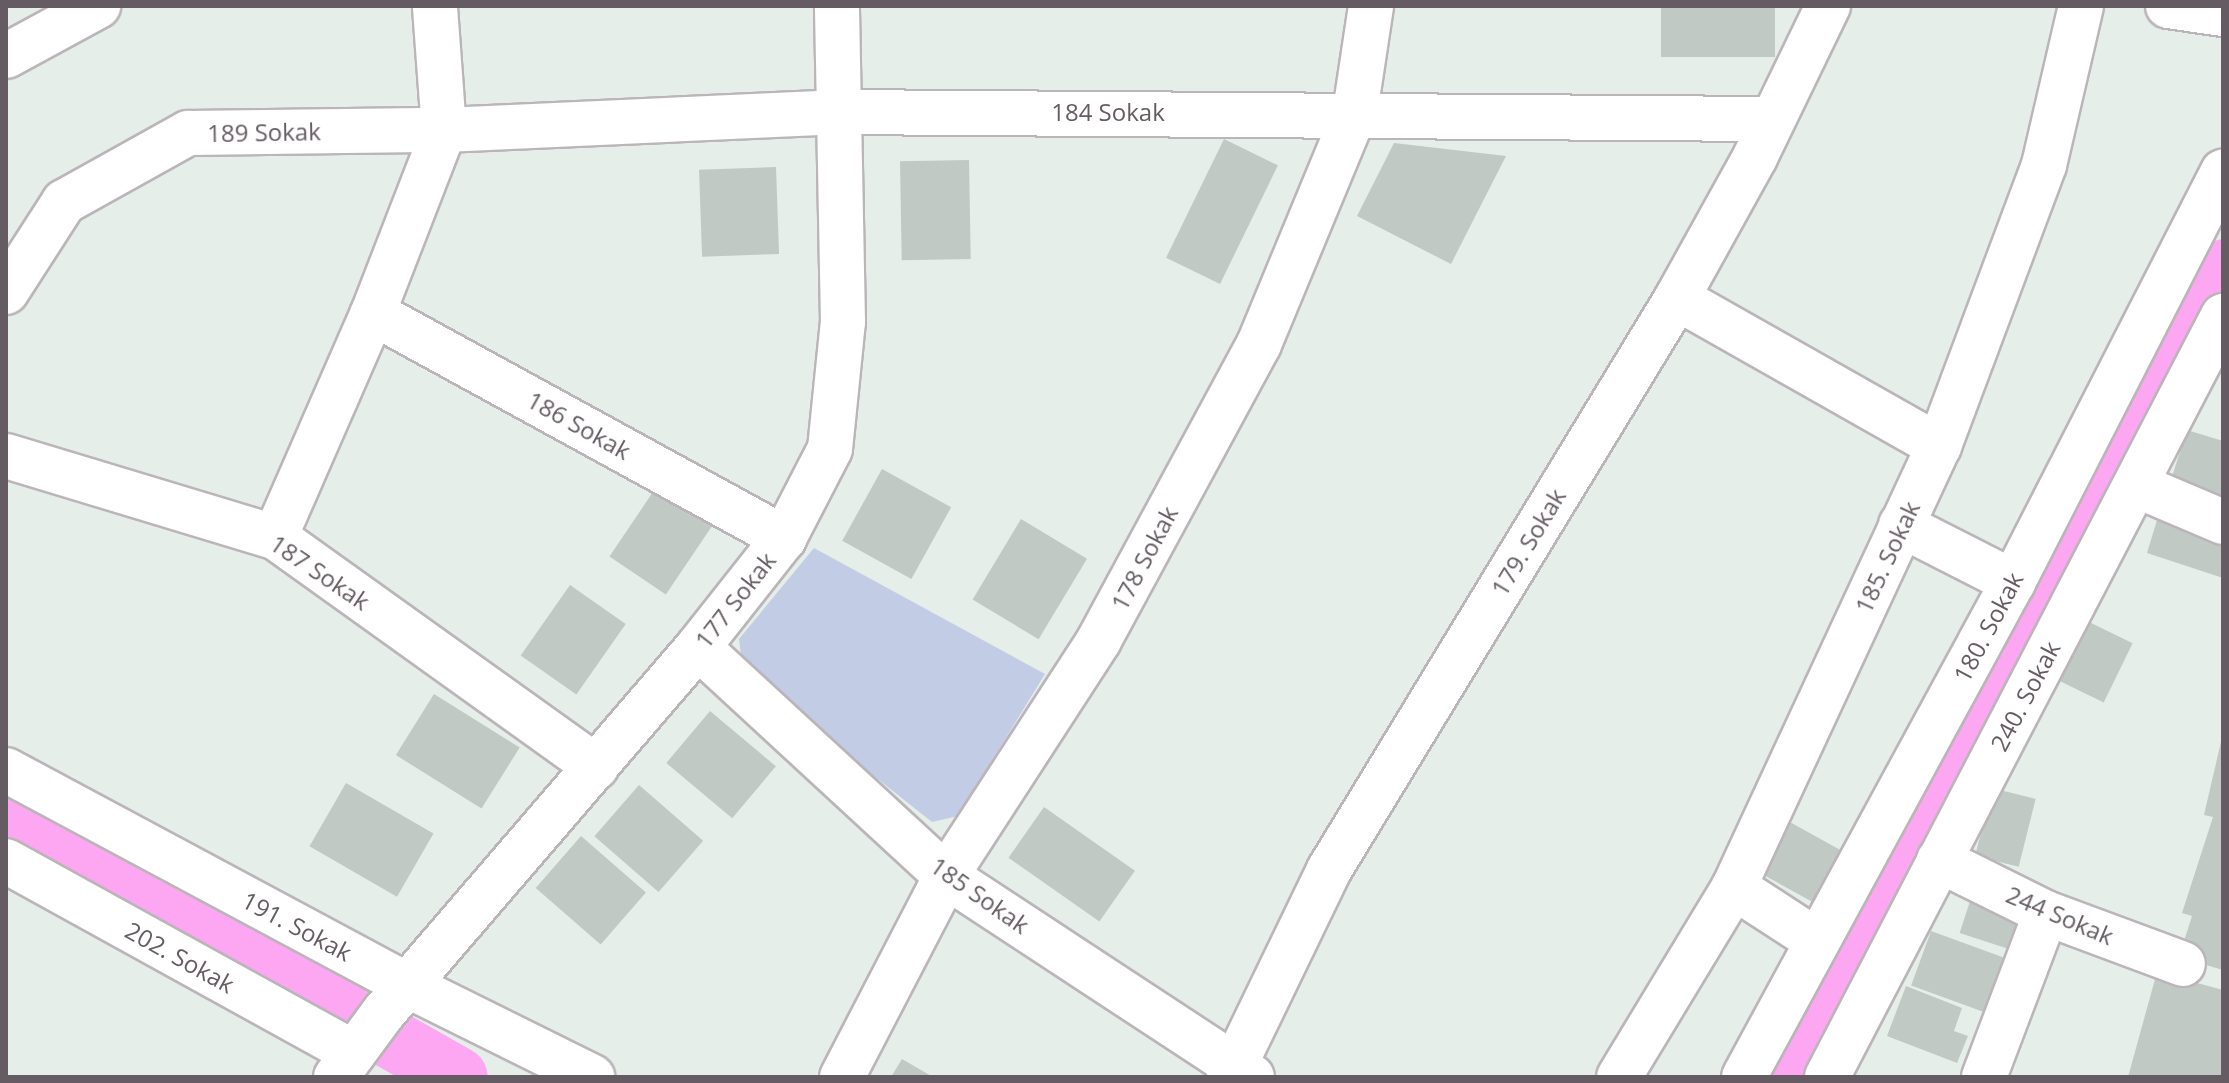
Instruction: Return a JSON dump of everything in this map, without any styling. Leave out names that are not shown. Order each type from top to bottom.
[{"type":"street","points":[[6,56],[98,6]]},
{"type":"street","points":[[275,537],[373,313],[444,130],[435,6]]},
{"type":"street","name":"177 Sokak","points":[[345,1065],[396,999],[698,647],[784,538],[830,449],[843,322],[836,112],[837,6]]},
{"type":"street","name":"178 Sokak","points":[[842,1077],[946,876],[1099,640],[1259,344],[1355,112],[1371,6]]},
{"type":"street","name":"179. Sokak","points":[[1239,1073],[1329,870],[1677,298],[1828,6]]},
{"type":"street","name":"185. Sokak","points":[[1619,1077],[1734,887],[1939,446],[2044,165],[2081,6]]},
{"type":"street","points":[[2168,6],[2223,14]]},
{"type":"street","name":"184 Sokak","points":[[444,130],[836,112],[1355,112],[1772,119]]},
{"type":"street","name":"189 Sokak","points":[[6,292],[64,202],[188,133],[444,130]]},
{"type":"street","name":"180. Sokak","points":[[1744,1077],[2013,582],[2223,172]]},
{"type":"street","points":[[1677,298],[1939,446]]},
{"type":"street","name":"186 Sokak","points":[[373,313],[784,538]]},
{"type":"street","name":"240. Sokak","points":[[1827,1077],[2223,316]]},
{"type":"street","name":"187 Sokak","points":[[6,456],[275,537],[596,767]]},
{"type":"street","points":[[2136,485],[2223,522]]},
{"type":"street","points":[[1901,525],[2013,582]]},
{"type":"street","name":"185 Sokak","points":[[698,647],[946,876],[1239,1073]]},
{"type":"street","name":"191. Sokak","points":[[6,770],[396,999],[592,1077]]},
{"type":"street","name":"244 Sokak","points":[[1939,860],[2046,913],[2183,964]]},
{"type":"street","name":"202. Sokak","points":[[6,861],[345,1065]]},
{"type":"street","points":[[1734,887],[1817,941]]},
{"type":"street","points":[[1984,1077],[2046,913]]},
{"type":"shaded area","points":[[814,548],[1045,674],[958,816],[932,822],[743,672],[739,639]]},
{"type":"building","points":[[1661,6],[1775,6],[1775,57],[1661,57]]},
{"type":"building","points":[[1224,139],[1278,165],[1220,284],[1166,258]]},
{"type":"building","points":[[1394,143],[1506,156],[1451,264],[1357,216]]},
{"type":"building","points":[[969,160],[971,259],[902,260],[900,161]]},
{"type":"building","points":[[776,167],[779,254],[702,257],[699,170]]},
{"type":"building","points":[[2187,430],[2223,441],[2223,510],[2167,492]]},
{"type":"building","points":[[882,469],[951,507],[911,579],[842,541]]},
{"type":"building","points":[[657,486],[713,524],[666,594],[609,556]]},
{"type":"building","points":[[1021,519],[1087,559],[1039,639],[973,600]]},
{"type":"building","points":[[2157,520],[2223,541],[2223,578],[2147,553]]},
{"type":"building","points":[[570,585],[626,624],[576,694],[521,655]]},
{"type":"building","points":[[2085,620],[2133,643],[2104,703],[2056,679]]},
{"type":"building","points":[[434,694],[520,748],[481,809],[396,755]]},
{"type":"building","points":[[710,711],[776,766],[732,818],[666,763]]},
{"type":"building","points":[[2223,733],[2223,970],[2179,957],[2192,916],[2182,913],[2213,817],[2204,815]]},
{"type":"building","points":[[346,783],[433,834],[397,897],[310,846]]},
{"type":"building","points":[[639,785],[703,841],[659,892],[594,836]]},
{"type":"building","points":[[1992,788],[2036,799],[2019,867],[1975,856]]},
{"type":"building","points":[[1044,807],[1135,871],[1099,921],[1008,858]]},
{"type":"building","points":[[1788,821],[1845,853],[1816,904],[1759,873]]},
{"type":"building","points":[[581,836],[646,892],[601,944],[536,888]]},
{"type":"building","points":[[1972,895],[2028,913],[2016,951],[1960,933]]},
{"type":"building","points":[[1931,931],[2012,960],[1992,1015],[1911,986]]},
{"type":"building","points":[[2157,972],[2223,990],[2223,1077],[2128,1077]]},
{"type":"building","points":[[1906,986],[1962,1008],[1954,1031],[1968,1036],[1957,1063],[1887,1036]]},
{"type":"building","points":[[902,1059],[933,1077],[891,1077]]},
{"type":"waterway","points":[[1790,1077],[2223,257]]},
{"type":"waterway","points":[[6,821],[458,1077]]}]
